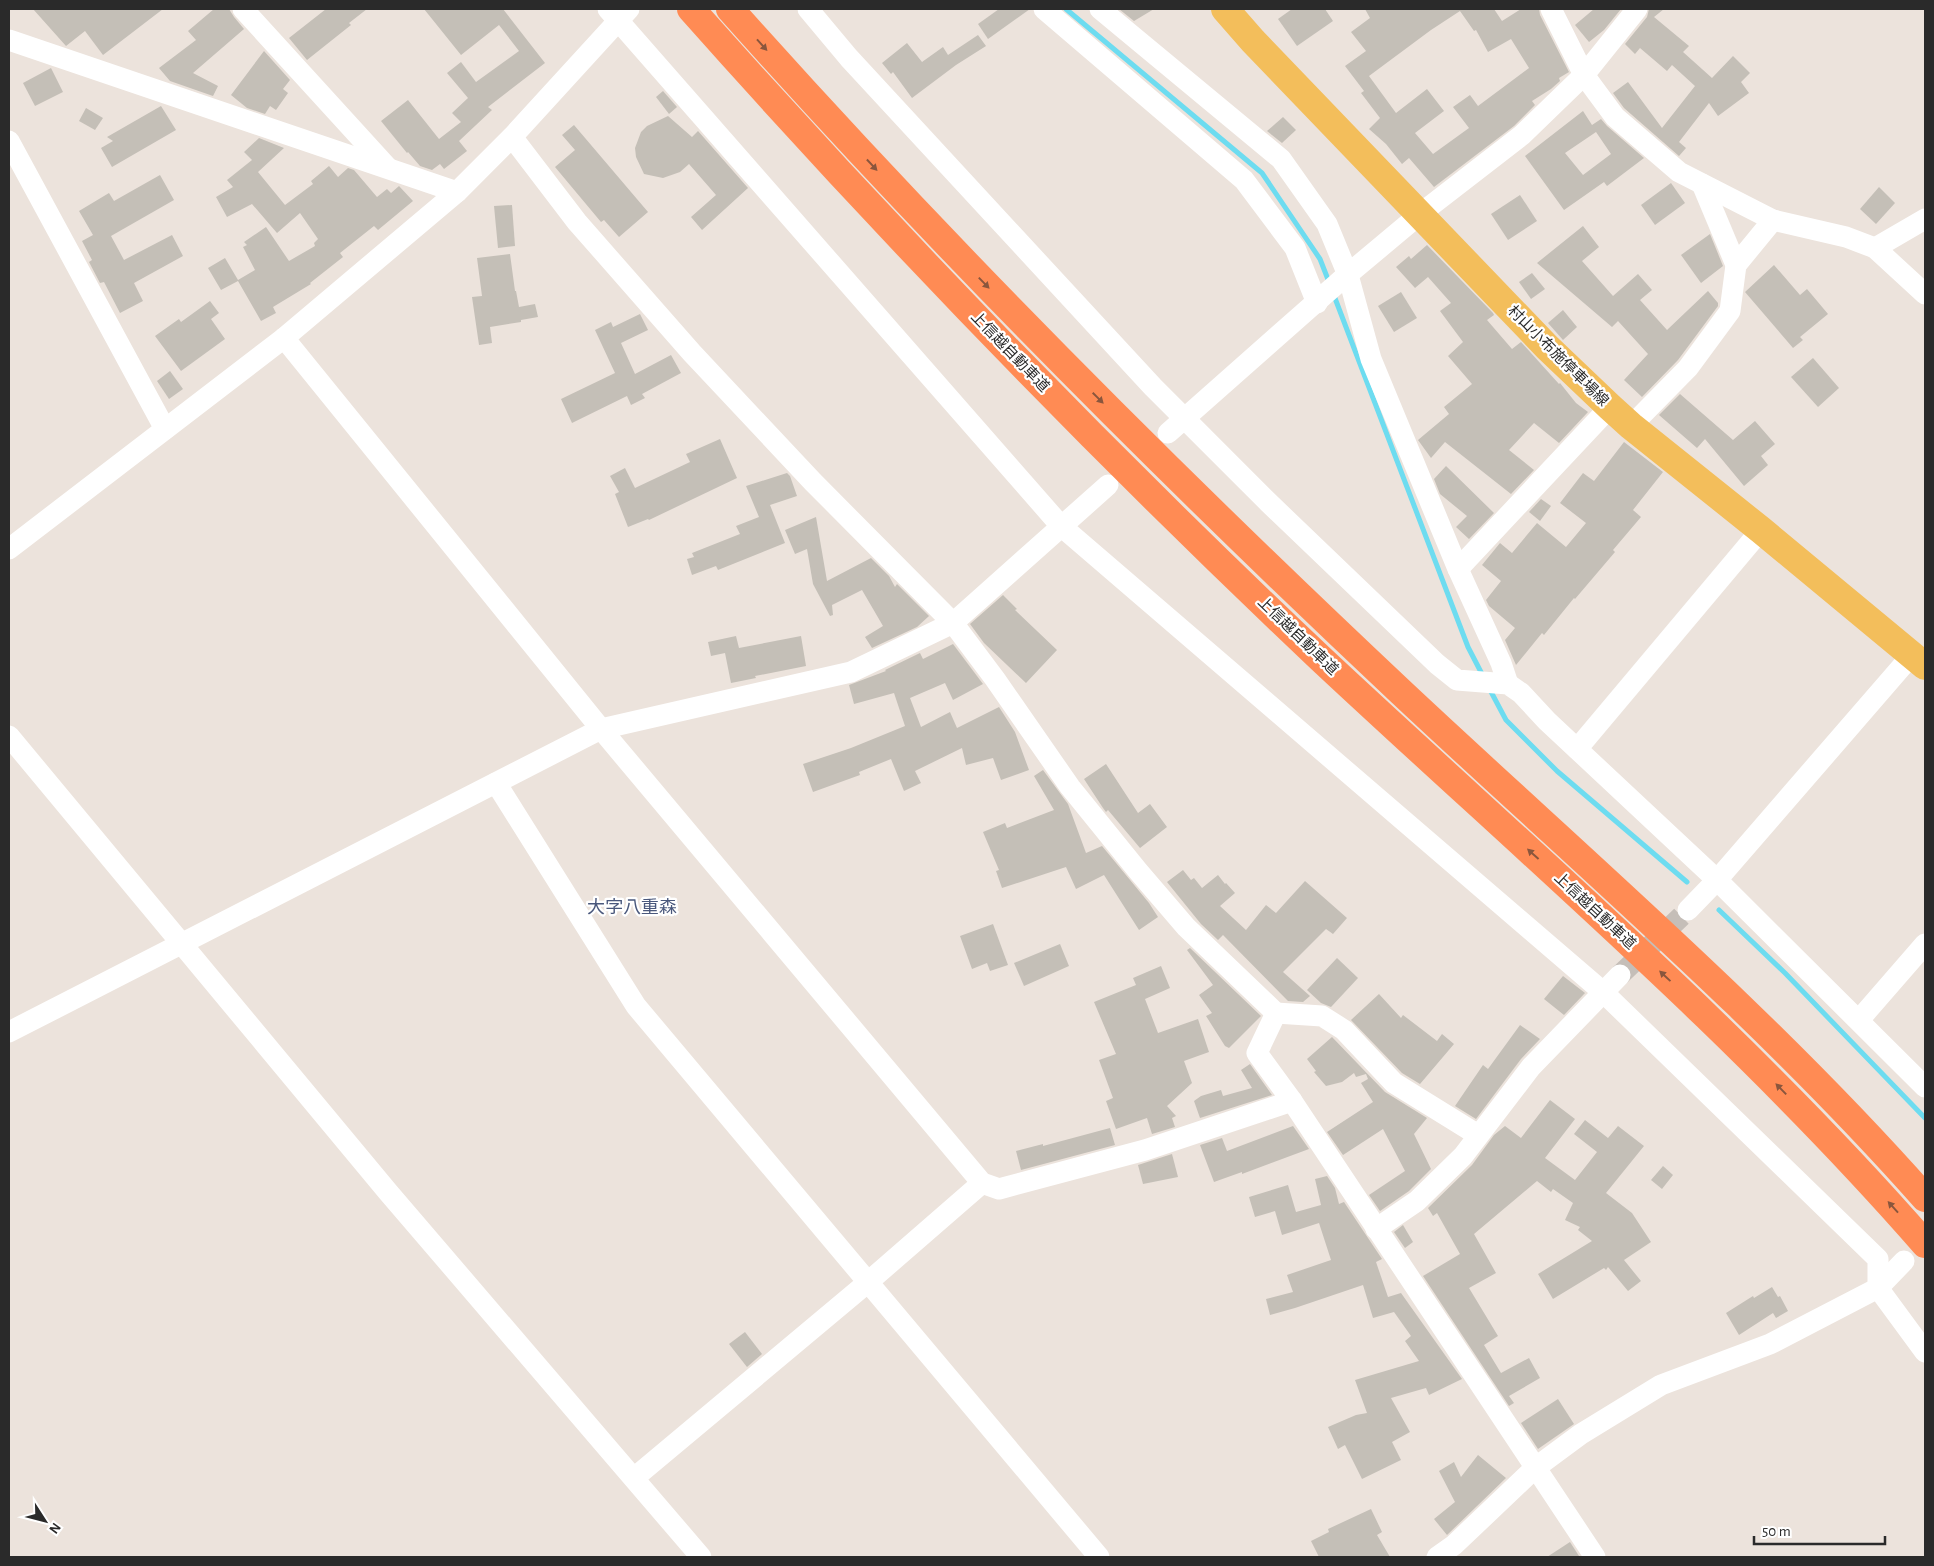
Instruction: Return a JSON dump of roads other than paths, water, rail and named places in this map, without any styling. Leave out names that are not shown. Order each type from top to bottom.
[{"type":"highway","name":"上信越自動車道","points":[[690,9],[915,255],[1129,473],[1318,656],[1686,995],[1833,1142],[1925,1244]]},
{"type":"highway","name":"上信越自動車道","points":[[730,9],[937,234],[1156,456],[1352,645],[1702,969],[1852,1118],[1925,1198]]},
{"type":"main road","name":"村山小布施停車場線","points":[[1225,9],[1253,41],[1546,347],[1631,426],[1761,530],[1918,661]]},
{"type":"street","points":[[243,9],[390,170]]},
{"type":"street","points":[[808,9],[849,58],[1153,387],[1269,503],[1436,664],[1457,680],[1504,684],[1521,693],[1547,721],[1717,880],[1925,1088]]},
{"type":"street","points":[[1044,9],[1244,180],[1295,248],[1320,301]]},
{"type":"street","points":[[1100,9],[1217,104],[1281,159],[1327,224],[1371,359],[1458,569],[1501,663],[1504,684]]},
{"type":"street","points":[[1550,9],[1584,75],[1615,117],[1679,172],[1773,220],[1846,237],[1875,248],[1925,294]]},
{"type":"street","points":[[1168,433],[1344,278],[1420,214],[1522,135],[1584,75],[1637,9]]},
{"type":"street","points":[[9,549],[284,338],[457,192],[512,137],[618,13],[1061,526],[1603,992],[1878,1259],[1878,1288],[1925,1352]]},
{"type":"street","points":[[9,40],[457,192]]},
{"type":"street","points":[[512,137],[577,222],[692,353],[813,482],[953,623],[995,679],[1070,787],[1138,872],[1186,926],[1276,1013],[1322,1016],[1344,1030],[1394,1083],[1478,1135]]},
{"type":"street","points":[[9,141],[165,429]]},
{"type":"street","points":[[1631,426],[1688,368],[1730,311],[1736,265],[1702,184]]},
{"type":"street","points":[[1875,248],[1925,219]]},
{"type":"street","points":[[1736,265],[1773,220]]},
{"type":"street","points":[[284,338],[601,729],[982,1183],[998,1189],[1145,1150],[1292,1101]]},
{"type":"street","points":[[1458,569],[1610,407]]},
{"type":"street","points":[[9,1032],[601,729],[851,672],[953,623],[1108,485]]},
{"type":"street","points":[[1577,749],[1761,530]]},
{"type":"street","points":[[1688,910],[1918,661]]},
{"type":"street","points":[[9,736],[388,1192],[701,1557]]},
{"type":"street","points":[[496,782],[636,1006],[1099,1557]]},
{"type":"street","points":[[1859,1020],[1925,944]]},
{"type":"street","points":[[1376,1229],[1417,1201],[1463,1156],[1531,1067],[1620,975]]},
{"type":"street","points":[[1276,1013],[1257,1052],[1292,1101],[1534,1468],[1595,1557]]},
{"type":"street","points":[[634,1478],[867,1283],[982,1183]]},
{"type":"street","points":[[1437,1557],[1454,1545],[1534,1468],[1581,1434],[1661,1385],[1770,1344],[1878,1288],[1904,1261]]},
{"type":"waterway","points":[[1066,9],[1262,173],[1320,259],[1329,282]]},
{"type":"waterway","points":[[1333,293],[1468,647],[1483,676]]},
{"type":"waterway","points":[[1489,688],[1506,720],[1557,771],[1687,882]]},
{"type":"waterway","points":[[1719,910],[1785,973],[1925,1118]]},
{"type":"tunnel","points":[[1620,975],[1688,910]]},
{"type":"district","name":"大字八重森","points":[[632,908]]}]
